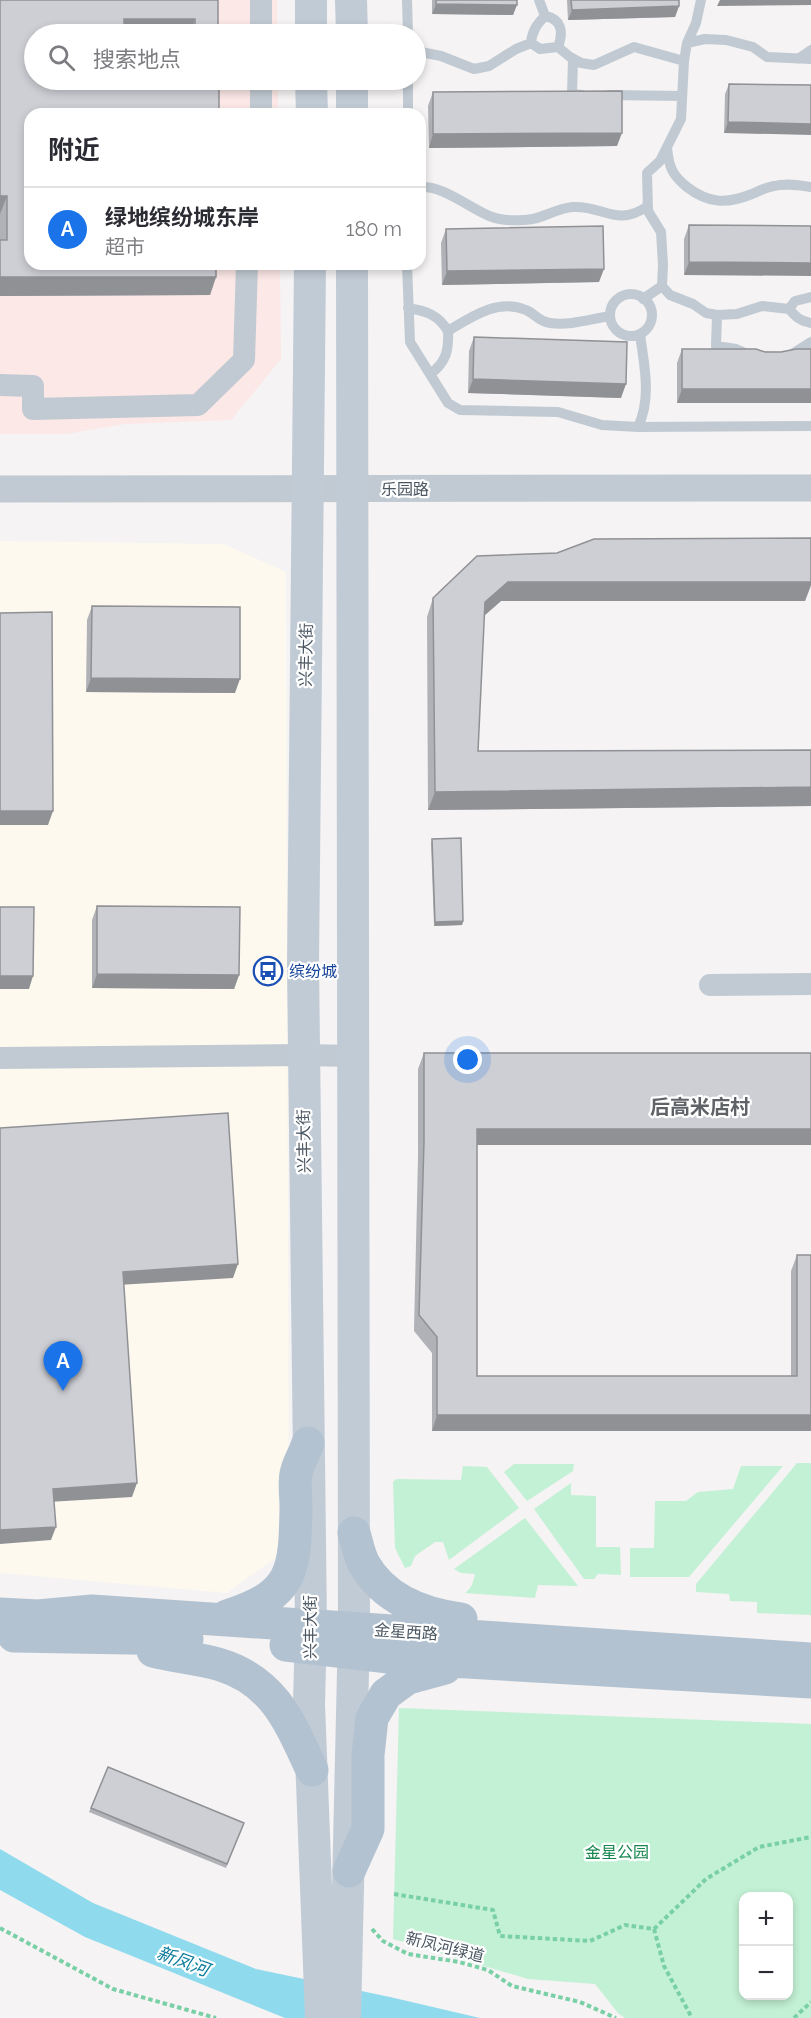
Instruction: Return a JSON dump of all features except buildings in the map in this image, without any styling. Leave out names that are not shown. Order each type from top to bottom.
[{"type":"main road","points":[[311,0],[311,24]]},
{"type":"main road","points":[[351,0],[352,24]]},
{"type":"main road","points":[[312,90],[312,108]]},
{"type":"main road","points":[[352,90],[352,108]]},
{"type":"main road","name":"兴丰大街","points":[[310,270],[303,1055],[311,1636],[309,1704],[312,1770],[333,1967],[345,2018]]},
{"type":"main road","name":"兴丰大街","points":[[321,2018],[348,1905],[354,1640],[352,270]]},
{"type":"main road","points":[[218,1619],[251,1609],[275,1594],[286,1578],[293,1558],[296,1474],[308,1443]]},
{"type":"main road","points":[[354,1533],[363,1562],[373,1576],[395,1596],[414,1608],[439,1616],[541,1629],[576,1644]]},
{"type":"main road","name":"金星西路","points":[[0,1614],[38,1616],[92,1611],[218,1619],[311,1636],[354,1640],[576,1644],[811,1659]]},
{"type":"main road","name":"金星西路","points":[[0,1636],[153,1637],[269,1643],[311,1636]]},
{"type":"main road","points":[[99,1638],[220,1664],[247,1675],[282,1709],[312,1770]]},
{"type":"main road","name":"金星西路","points":[[354,1640],[397,1658],[811,1682]]},
{"type":"main road","points":[[349,1871],[368,1829],[372,1718],[386,1694],[408,1678],[436,1669],[473,1662]]},
{"type":"street","points":[[261,0],[261,24]]},
{"type":"street","points":[[261,90],[261,108]]},
{"type":"street","points":[[0,385],[33,387],[33,408],[198,405],[244,360],[248,270]]},
{"type":"street","name":"乐园路","points":[[0,489],[811,488]]},
{"type":"street","points":[[710,985],[811,984]]},
{"type":"street","points":[[0,1058],[354,1056]]},
{"type":"lane","points":[[407,0],[408,24]]},
{"type":"lane","points":[[539,0],[545,16]]},
{"type":"lane","points":[[700,0],[696,23],[687,43],[684,61],[681,119],[660,161],[647,173],[648,211],[661,232],[662,286],[670,295],[693,304],[706,313],[737,314],[762,306],[789,309],[796,318],[811,323]]},
{"type":"lane","points":[[531,43],[536,25],[545,16]]},
{"type":"lane","points":[[545,16],[554,18],[560,25],[558,47]]},
{"type":"lane","points":[[687,43],[705,39],[726,40],[753,47],[767,57],[811,59]]},
{"type":"lane","points":[[531,43],[540,49],[558,47],[573,59],[594,65],[634,47],[684,61]]},
{"type":"lane","points":[[426,53],[441,56],[474,69],[489,66],[516,49],[531,43]]},
{"type":"lane","points":[[798,59],[811,50]]},
{"type":"lane","points":[[573,59],[572,94],[682,96]]},
{"type":"lane","points":[[408,90],[408,108]]},
{"type":"lane","points":[[667,147],[669,164],[676,178],[710,200],[725,201],[748,196],[774,186],[811,187]]},
{"type":"lane","points":[[426,187],[439,191],[492,217],[506,219],[531,220],[572,207],[590,208],[615,216],[639,212],[648,206]]},
{"type":"lane","points":[[407,270],[410,342],[448,403],[460,410],[558,412],[602,425],[638,427],[811,426]]},
{"type":"lane","points":[[643,299],[662,286]]},
{"type":"lane","points":[[624,295],[637,295],[643,299],[648,304],[651,317],[646,330],[640,334],[620,333],[610,316],[613,303],[624,295]]},
{"type":"lane","points":[[789,309],[795,301],[811,297]]},
{"type":"lane","points":[[448,331],[473,316],[497,306],[516,306],[529,311],[540,321],[553,323],[610,316]]},
{"type":"lane","points":[[408,308],[420,310],[440,319],[448,331],[449,345],[444,362],[429,374]]},
{"type":"lane","points":[[717,315],[716,346],[736,349],[760,358]]},
{"type":"lane","points":[[638,427],[643,415],[647,380],[640,334]]},
{"type":"lane","points":[[776,358],[789,356],[811,342]]},
{"type":"path","points":[[654,1929],[706,1879],[759,1847],[811,1837]]},
{"type":"path","points":[[394,1894],[493,1910],[500,1935],[590,1941],[625,1925],[654,1929]]},
{"type":"path","name":"新凤河绿道","points":[[348,1905],[383,1941],[408,1954],[459,1962],[488,1970],[512,1986],[580,2002],[616,2018]]},
{"type":"path","points":[[0,1928],[113,1989],[216,2018]]},
{"type":"path","points":[[654,1929],[664,1966],[692,2018]]},
{"type":"path","points":[[794,2018],[811,2002]]},
{"type":"shaded area","points":[[0,0],[277,0],[277,24],[24,24],[24,90],[278,90],[278,108],[24,108],[24,270],[280,270],[281,359],[231,420],[125,424],[66,434],[0,434]]},
{"type":"shaded area","points":[[0,541],[224,544],[286,572],[289,1548],[227,1593],[0,1573]]},
{"type":"green space","points":[[797,1463],[811,1463],[811,1615],[757,1613],[757,1602],[730,1601],[729,1594],[696,1592],[696,1584]]},
{"type":"green space","points":[[514,1464],[574,1464],[573,1471],[527,1501],[504,1472]]},
{"type":"green space","points":[[463,1466],[487,1467],[519,1508],[449,1560],[443,1542],[435,1542],[415,1556],[411,1566],[405,1568],[395,1548],[393,1482],[396,1479],[461,1480]]},
{"type":"green space","points":[[741,1466],[783,1466],[689,1577],[630,1577],[630,1548],[654,1548],[655,1501],[686,1501],[698,1492],[733,1489]]},
{"type":"green space","points":[[571,1483],[571,1495],[596,1496],[596,1547],[620,1547],[621,1575],[598,1574],[594,1579],[584,1579],[534,1509]]},
{"type":"green space","points":[[525,1518],[578,1586],[538,1585],[535,1598],[465,1593],[471,1587],[475,1574],[461,1573],[454,1569]]},
{"type":"green space","name":"金星公园","points":[[399,1708],[811,1724],[811,2018],[625,2018],[618,2013],[595,1984],[528,1979],[393,1939]]},
{"type":"water","name":"新凤河","points":[[0,1849],[93,1903],[256,1969],[480,2018],[285,2018],[85,1937],[0,1890]]},
{"type":"place","name":"缤纷城","points":[[268,971]]},
{"type":"place","name":"绿地缤纷城东岸","points":[[63,1391]]},
{"type":"district","name":"后高米店村","points":[[700,1107]]}]
